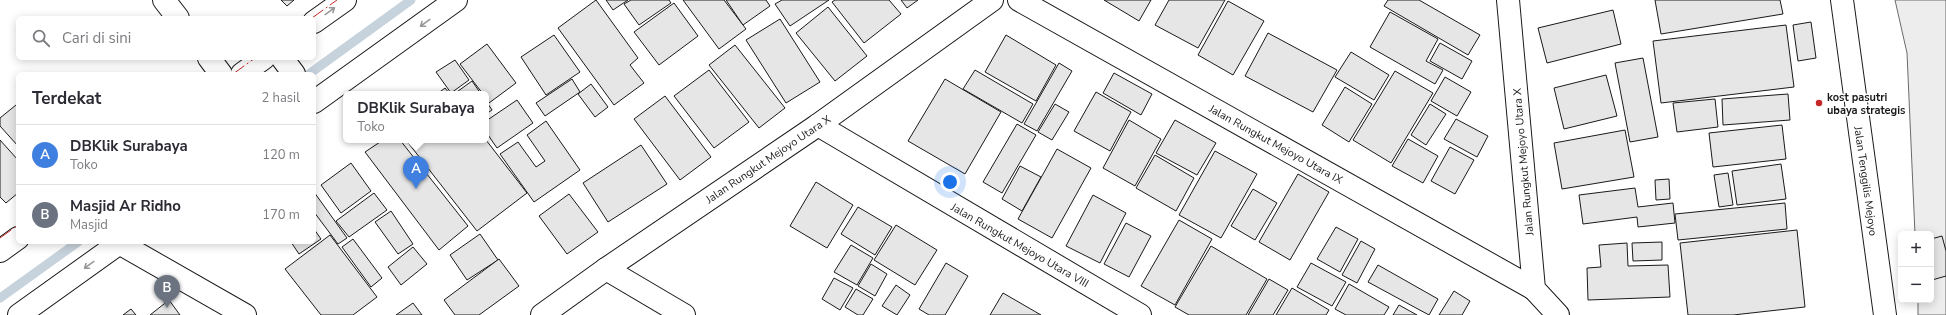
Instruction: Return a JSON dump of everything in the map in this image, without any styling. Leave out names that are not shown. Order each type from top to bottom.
[{"type":"street","points":[[164,0],[176,16]]},
{"type":"street","points":[[316,21],[345,0]]},
{"type":"street","points":[[316,100],[456,0]]},
{"type":"street","name":"Jalan Rungkut Mejoyo Utara X","points":[[542,315],[606,269],[818,125],[992,0]]},
{"type":"street","name":"Jalan Rungkut Mejoyo Utara IX","points":[[1019,0],[1534,289]]},
{"type":"street","name":"Jalan Rungkut Mejoyo Utara X","points":[[1508,0],[1534,289]]},
{"type":"street","name":"Jalan Tenggilis Mejoyo","points":[[1842,0],[1884,315]]},
{"type":"street","points":[[210,60],[220,72]]},
{"type":"street","points":[[248,72],[281,62]]},
{"type":"street","name":"Jalan Rungkut Mejoyo Utara VIII","points":[[818,125],[1140,315]]},
{"type":"street","points":[[0,251],[16,239]]},
{"type":"street","points":[[19,315],[119,244]]},
{"type":"street","points":[[122,244],[245,315]]},
{"type":"street","points":[[606,269],[684,315]]},
{"type":"street","points":[[1534,289],[1558,315]]},
{"type":"shaded area","points":[[1895,0],[1946,0],[1946,315],[1918,315],[1918,303],[1934,303],[1934,231],[1915,231],[1907,53]]},
{"type":"building","points":[[281,0],[294,0],[287,6]]},
{"type":"building","points":[[596,0],[638,58],[630,65],[644,83],[614,105],[558,28]]},
{"type":"building","points":[[606,0],[628,0],[613,10]]},
{"type":"building","points":[[631,0],[669,0],[671,3],[639,25],[624,4]]},
{"type":"building","points":[[683,0],[724,0],[746,29],[719,49]]},
{"type":"building","points":[[726,0],[766,0],[770,6],[743,25]]},
{"type":"building","points":[[782,0],[829,0],[790,26],[775,4]]},
{"type":"building","points":[[835,0],[889,0],[901,14],[864,43],[832,2]]},
{"type":"building","points":[[901,0],[918,0],[907,8]]},
{"type":"building","points":[[1104,0],[1151,0],[1139,21]]},
{"type":"building","points":[[1169,0],[1225,0],[1198,48],[1155,25]]},
{"type":"building","points":[[1388,0],[1419,0],[1480,35],[1468,55],[1384,6]]},
{"type":"building","points":[[1655,0],[1780,0],[1783,14],[1661,34]]},
{"type":"building","points":[[1228,1],[1264,21],[1233,75],[1198,55]]},
{"type":"building","points":[[674,3],[698,36],[659,65],[634,32]]},
{"type":"building","points":[[828,7],[867,56],[835,81],[796,33]]},
{"type":"building","points":[[1613,10],[1621,44],[1547,63],[1538,28]]},
{"type":"building","points":[[1390,12],[1438,39],[1426,61],[1443,70],[1435,84],[1370,47]]},
{"type":"building","points":[[780,19],[820,82],[786,103],[746,40]]},
{"type":"building","points":[[1811,22],[1816,58],[1798,61],[1793,25]]},
{"type":"building","points":[[1786,25],[1794,87],[1661,103],[1653,41]]},
{"type":"building","points":[[1268,33],[1337,70],[1313,112],[1245,76]]},
{"type":"building","points":[[554,35],[580,72],[546,95],[521,57]]},
{"type":"building","points":[[1006,35],[1056,65],[1036,101],[985,72]]},
{"type":"building","points":[[1440,43],[1472,61],[1462,79],[1430,61]]},
{"type":"building","points":[[487,44],[516,83],[489,103],[489,91],[481,91],[460,64]]},
{"type":"building","points":[[735,45],[785,108],[759,128],[709,65]]},
{"type":"building","points":[[1351,52],[1389,75],[1374,100],[1335,77]]},
{"type":"building","points":[[1643,58],[1658,137],[1630,142],[1615,63]]},
{"type":"building","points":[[455,60],[469,80],[454,91],[450,91],[436,72]]},
{"type":"building","points":[[1059,63],[1072,71],[1037,131],[1024,124]]},
{"type":"building","points":[[709,70],[749,122],[714,148],[674,96]]},
{"type":"building","points":[[975,70],[1033,104],[1022,123],[963,89]]},
{"type":"building","points":[[1395,71],[1433,93],[1391,163],[1353,140]]},
{"type":"building","points":[[1114,73],[1152,94],[1141,115],[1103,93]]},
{"type":"building","points":[[1606,75],[1617,116],[1564,129],[1554,88]]},
{"type":"building","points":[[1445,77],[1471,92],[1457,116],[1431,101]]},
{"type":"building","points":[[572,79],[580,92],[545,116],[536,103]]},
{"type":"building","points":[[945,79],[1001,112],[965,174],[908,141]]},
{"type":"building","points":[[472,81],[479,91],[458,91]]},
{"type":"building","points":[[591,84],[608,107],[595,117],[578,94]]},
{"type":"building","points":[[1345,87],[1372,104],[1349,142],[1322,125]]},
{"type":"building","points":[[1096,92],[1131,112],[1110,151],[1074,131]]},
{"type":"building","points":[[1788,94],[1790,120],[1723,125],[1722,99]]},
{"type":"building","points":[[665,96],[711,157],[680,180],[634,119]]},
{"type":"building","points":[[1715,99],[1718,127],[1677,132],[1673,103]]},
{"type":"building","points":[[517,100],[533,123],[497,148],[489,136],[489,119]]},
{"type":"building","points":[[1055,104],[1069,112],[1052,140],[1038,132]]},
{"type":"building","points":[[1430,104],[1446,114],[1426,145],[1411,135]]},
{"type":"building","points":[[16,105],[16,144],[0,126],[0,118]]},
{"type":"building","points":[[1456,119],[1488,136],[1477,157],[1444,139]]},
{"type":"building","points":[[1129,120],[1161,139],[1135,186],[1103,168]]},
{"type":"building","points":[[1175,120],[1216,143],[1197,175],[1156,153]]},
{"type":"building","points":[[546,121],[580,170],[534,202],[500,154],[518,142],[536,167],[545,161],[527,135]]},
{"type":"building","points":[[1017,124],[1036,135],[1002,193],[983,182]]},
{"type":"building","points":[[1782,125],[1786,159],[1713,167],[1709,133]]},
{"type":"building","points":[[1625,130],[1634,177],[1562,189],[1554,143]]},
{"type":"building","points":[[1408,139],[1438,156],[1423,183],[1392,166]]},
{"type":"building","points":[[0,140],[16,158],[16,195],[6,203],[0,197]]},
{"type":"building","points":[[378,143],[402,143],[468,226],[439,250],[365,152]]},
{"type":"building","points":[[408,143],[488,143],[527,193],[477,231]]},
{"type":"building","points":[[641,145],[667,184],[608,222],[583,183]]},
{"type":"building","points":[[1450,147],[1474,160],[1455,194],[1431,181]]},
{"type":"building","points":[[1057,149],[1091,168],[1052,238],[1018,219]]},
{"type":"building","points":[[1215,151],[1257,174],[1221,238],[1179,215]]},
{"type":"building","points":[[1155,155],[1194,178],[1176,211],[1136,188]]},
{"type":"building","points":[[351,163],[371,191],[341,213],[321,185]]},
{"type":"building","points":[[1781,164],[1786,199],[1737,205],[1732,171]]},
{"type":"building","points":[[1020,166],[1041,177],[1022,211],[1002,199]]},
{"type":"building","points":[[1728,173],[1733,205],[1719,207],[1714,175]]},
{"type":"building","points":[[1298,174],[1329,192],[1290,260],[1259,242]]},
{"type":"building","points":[[1669,179],[1670,199],[1656,200],[1655,180]]},
{"type":"building","points":[[816,182],[853,205],[827,248],[790,226]]},
{"type":"building","points":[[1635,188],[1638,207],[1673,203],[1675,223],[1638,227],[1637,217],[1583,224],[1579,195]]},
{"type":"building","points":[[1253,189],[1277,203],[1255,240],[1231,226]]},
{"type":"building","points":[[374,193],[387,210],[349,237],[336,221]]},
{"type":"building","points":[[569,194],[598,232],[567,254],[539,216]]},
{"type":"building","points":[[316,195],[347,238],[338,244],[316,215]]},
{"type":"building","points":[[1093,195],[1126,213],[1100,263],[1066,246]]},
{"type":"building","points":[[1785,203],[1787,229],[1678,240],[1675,214]]},
{"type":"building","points":[[858,207],[892,227],[875,255],[841,234]]},
{"type":"building","points":[[391,211],[413,244],[398,254],[375,222]]},
{"type":"building","points":[[1179,220],[1212,239],[1175,305],[1141,286]]},
{"type":"building","points":[[1126,223],[1151,236],[1129,277],[1104,264]]},
{"type":"building","points":[[896,225],[937,250],[915,285],[874,260]]},
{"type":"building","points":[[1336,227],[1358,239],[1340,272],[1317,259]]},
{"type":"building","points":[[1797,230],[1805,307],[1733,315],[1688,315],[1680,243]]},
{"type":"building","points":[[316,232],[321,239],[316,242]]},
{"type":"building","points":[[480,234],[498,260],[467,280],[450,255]]},
{"type":"building","points":[[330,235],[377,297],[353,315],[321,315],[285,269]]},
{"type":"building","points":[[1942,236],[1946,251],[1946,276],[1934,279],[1934,267],[1934,238]]},
{"type":"building","points":[[353,239],[382,278],[371,287],[342,247]]},
{"type":"building","points":[[1361,241],[1375,249],[1357,283],[1342,275]]},
{"type":"building","points":[[1662,242],[1662,260],[1633,261],[1632,243]]},
{"type":"building","points":[[1627,243],[1628,266],[1668,265],[1670,297],[1588,300],[1587,268],[1601,267],[1599,245]]},
{"type":"building","points":[[292,244],[314,244],[299,254]]},
{"type":"building","points":[[851,245],[873,258],[857,285],[834,272]]},
{"type":"building","points":[[1211,246],[1267,279],[1246,315],[1189,315],[1175,307]]},
{"type":"building","points":[[413,247],[427,264],[401,285],[388,267]]},
{"type":"building","points":[[499,259],[519,286],[479,315],[455,315],[444,300]]},
{"type":"building","points":[[946,263],[968,276],[945,315],[929,315],[919,309]]},
{"type":"building","points":[[1311,263],[1346,282],[1332,306],[1297,287]]},
{"type":"building","points":[[871,264],[887,274],[875,296],[858,286]]},
{"type":"building","points":[[1378,265],[1438,299],[1429,315],[1368,282]]},
{"type":"building","points":[[834,278],[853,288],[840,310],[822,299]]},
{"type":"building","points":[[1269,279],[1288,290],[1273,315],[1248,315]]},
{"type":"building","points":[[1349,284],[1389,307],[1384,315],[1346,315],[1335,309]]},
{"type":"building","points":[[896,285],[910,295],[897,315],[882,306]]},
{"type":"building","points":[[1292,288],[1329,310],[1326,315],[1276,315]]},
{"type":"building","points":[[856,289],[873,299],[863,315],[858,315],[845,307]]},
{"type":"building","points":[[1454,291],[1470,301],[1462,315],[1439,315]]},
{"type":"building","points":[[1003,293],[1041,315],[990,315]]},
{"type":"building","points":[[169,300],[180,315],[150,315]]},
{"type":"building","points":[[413,303],[422,315],[396,315]]},
{"type":"building","points":[[1399,305],[1417,315],[1393,315]]},
{"type":"building","points":[[131,309],[136,315],[123,315]]},
{"type":"waterway","points":[[312,72],[411,0]]},
{"type":"waterway","points":[[0,298],[75,244]]},
{"type":"power","points":[[315,16],[337,0]]},
{"type":"power","points":[[236,72],[252,60]]},
{"type":"power","points":[[0,238],[16,226]]},
{"type":"place","name":"kost pasutri ubaya strategis","points":[[1819,103]]},
{"type":"place","name":"DBKlik Surabaya","points":[[416,189]]},
{"type":"place","name":"Masjid Ar Ridho","points":[[167,308]]}]
